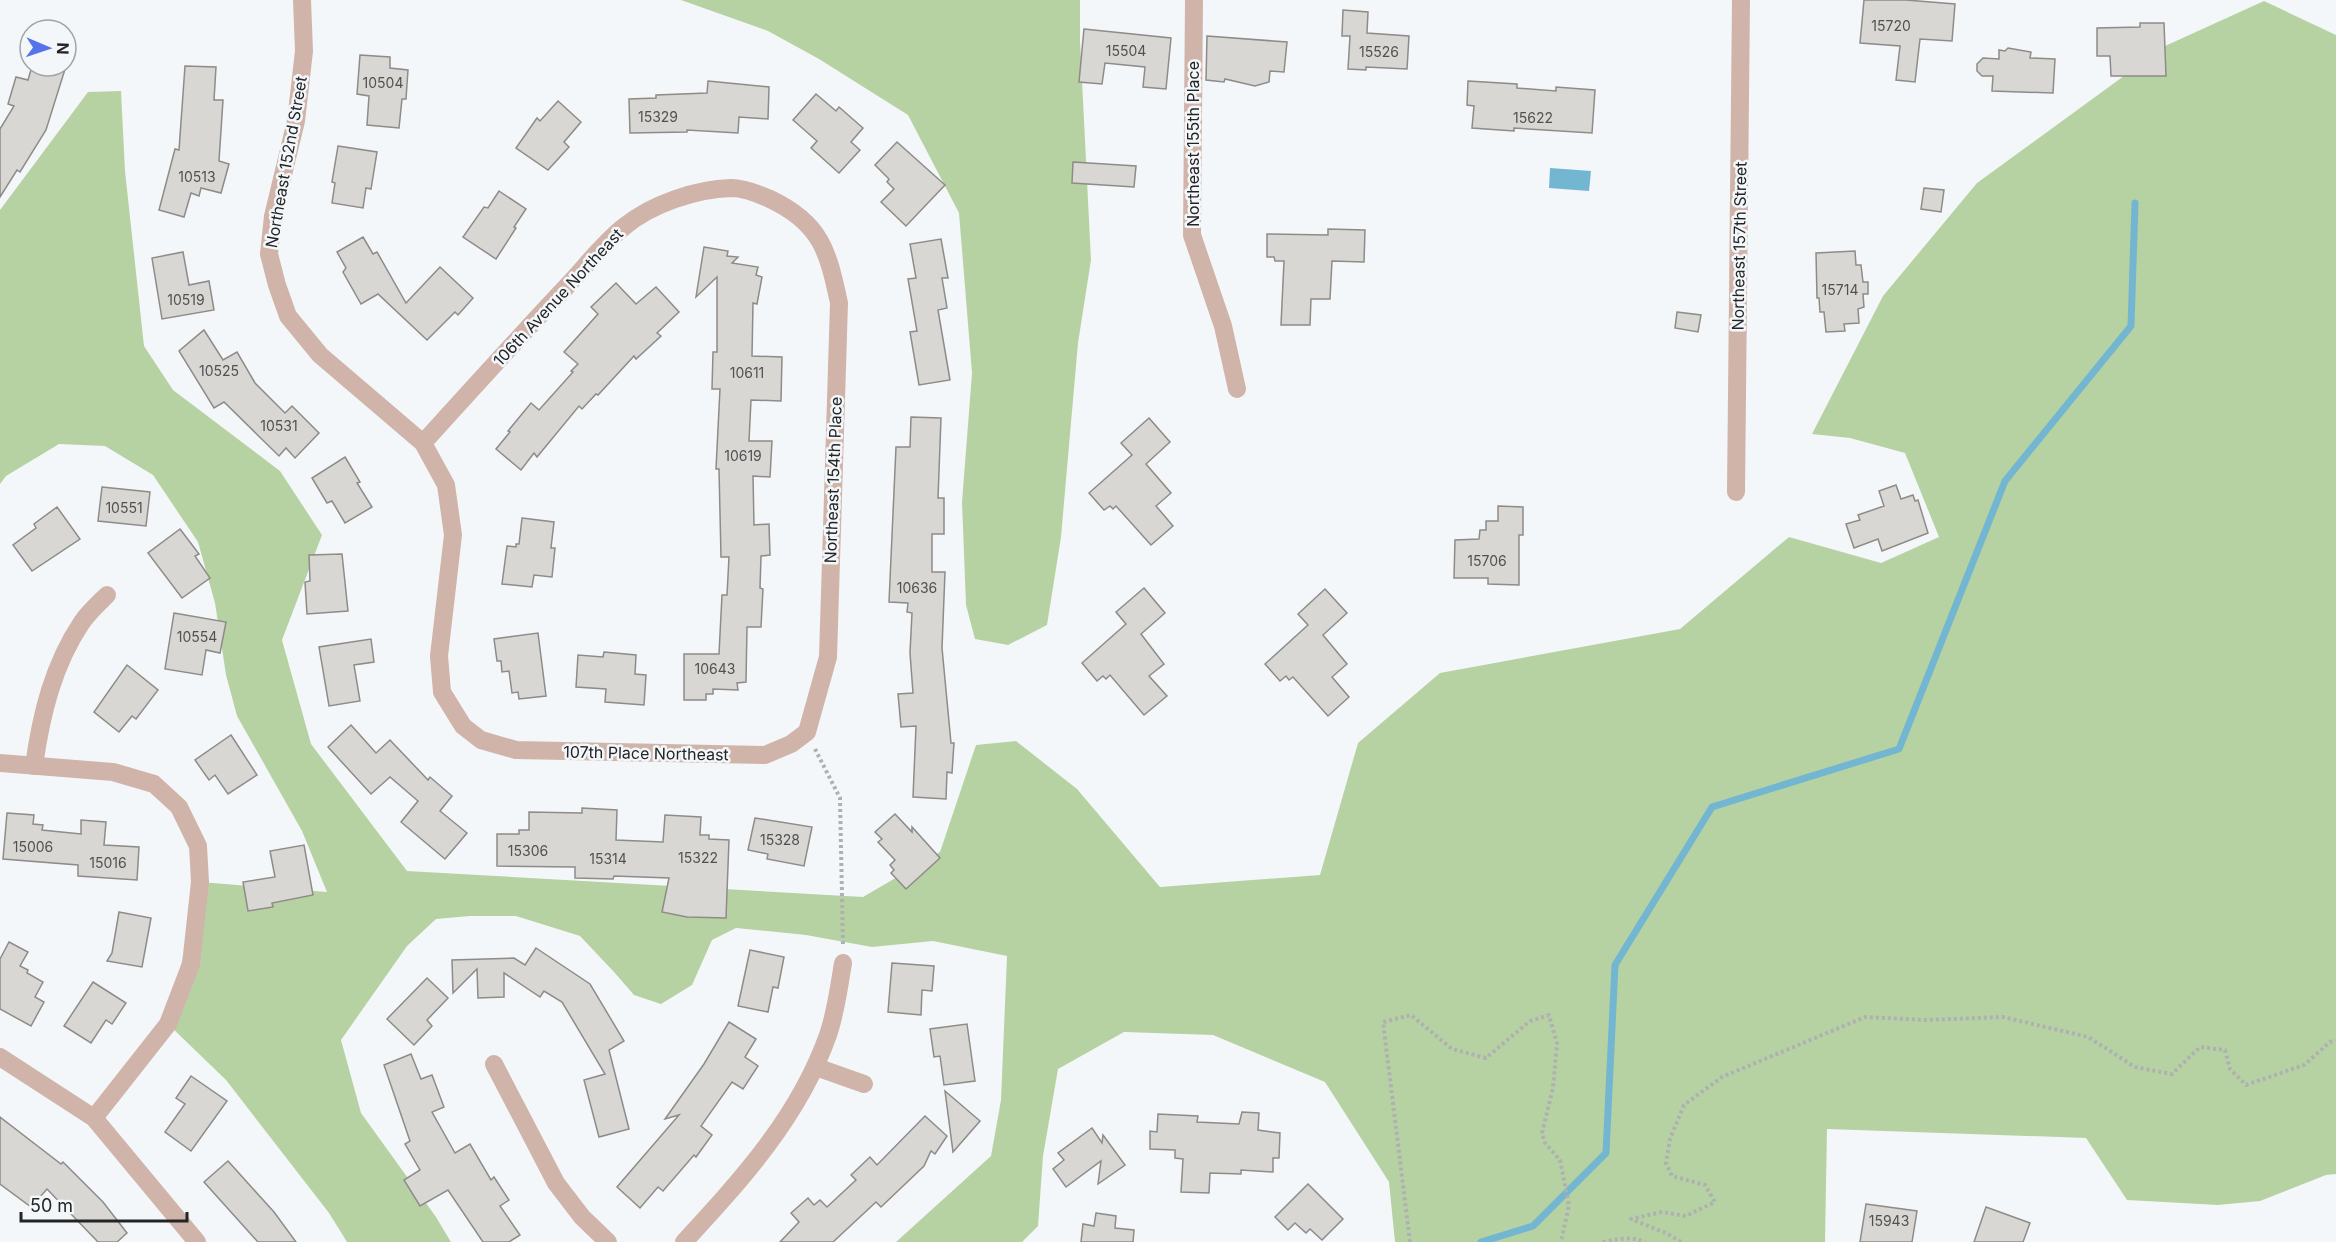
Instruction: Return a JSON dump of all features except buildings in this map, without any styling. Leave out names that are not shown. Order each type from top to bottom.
[{"type":"street","name":"Northeast 152nd Street","points":[[302,0],[304,51],[296,121],[273,216],[269,254],[274,275],[288,316],[320,355],[423,443]]},
{"type":"street","name":"Northeast 155th Place","points":[[1194,0],[1192,235],[1223,326],[1238,389]]},
{"type":"street","name":"Northeast 157th Street","points":[[1736,492],[1741,0]]},
{"type":"street","name":"106th Avenue Northeast","points":[[423,443],[519,336],[625,226],[656,207],[696,193],[732,188],[761,195],[791,209],[814,230]]},
{"type":"street","name":"Northeast 154th Place","points":[[807,732],[828,657],[839,303],[831,261],[814,230]]},
{"type":"street","name":"107th Place Northeast","points":[[423,443],[446,485],[453,535],[439,656],[442,692],[463,726],[481,740],[516,750],[765,755],[791,744],[807,732]]},
{"type":"street","points":[[34,766],[40,721],[62,658],[83,621],[107,594]]},
{"type":"street","points":[[0,763],[113,772],[154,784],[179,807],[198,846],[201,882],[191,964],[176,1004],[168,1024],[94,1118]]},
{"type":"street","points":[[684,1242],[765,1150],[795,1107],[816,1067],[829,1033],[843,963]]},
{"type":"street","points":[[0,1057],[94,1118],[197,1242]]},
{"type":"street","points":[[494,1064],[556,1183],[582,1217],[608,1242]]},
{"type":"street","points":[[816,1067],[864,1084]]},
{"type":"path","points":[[807,732],[840,798],[843,963]]},
{"type":"path","points":[[1410,1242],[1383,1022],[1411,1015],[1452,1049],[1486,1058],[1530,1021],[1549,1015],[1557,1044],[1553,1088],[1542,1133],[1545,1143],[1560,1160],[1569,1205],[1561,1242]]},
{"type":"path","points":[[1681,1242],[1668,1234],[1631,1219],[1662,1212],[1686,1216],[1714,1202],[1706,1185],[1672,1176],[1666,1162],[1670,1138],[1684,1106],[1722,1077],[1864,1017],[1926,1020],[2002,1017],[2088,1037],[2135,1067],[2172,1074],[2200,1047],[2225,1050],[2230,1069],[2246,1085],[2304,1065],[2330,1042],[2336,1041]]},
{"type":"path","points":[[1603,1242],[1615,1239],[1645,1242]]},
{"type":"green space","points":[[681,0],[1080,0],[1091,260],[1078,343],[1061,537],[1047,625],[1008,645],[975,639],[966,605],[962,502],[972,373],[959,213],[908,115],[819,59],[768,31]]},
{"type":"green space","points":[[2264,1],[2336,35],[2336,1174],[2326,1175],[2260,1201],[2218,1205],[2127,1200],[2086,1138],[1827,1129],[1825,1242],[1395,1242],[1389,1182],[1325,1082],[1213,1035],[1124,1032],[1058,1069],[1043,1156],[1038,1226],[1022,1242],[896,1242],[991,1156],[1001,1100],[1007,956],[933,941],[872,947],[806,935],[736,928],[712,940],[692,985],[661,1004],[634,995],[580,936],[516,916],[470,916],[436,919],[407,946],[341,1040],[361,1113],[436,1217],[451,1242],[347,1242],[329,1213],[226,1080],[168,1024],[200,882],[327,892],[302,831],[237,716],[226,675],[215,603],[198,542],[153,475],[105,446],[59,444],[6,476],[0,484],[0,210],[88,92],[121,91],[125,171],[144,346],[173,390],[280,471],[322,535],[282,640],[311,744],[407,871],[863,897],[940,852],[976,745],[1016,741],[1077,789],[1160,887],[1320,875],[1358,743],[1440,673],[1680,629],[1789,537],[1881,563],[1939,537],[1905,453],[1850,438],[1812,434],[1883,296],[1977,183],[2165,46]]},
{"type":"water","points":[[1550,168],[1591,171],[1589,191],[1549,188]]},
{"type":"waterway","points":[[1481,1242],[1533,1226],[1606,1153],[1615,965],[1712,807],[1899,749],[2005,481],[2131,326],[2135,203]]}]
